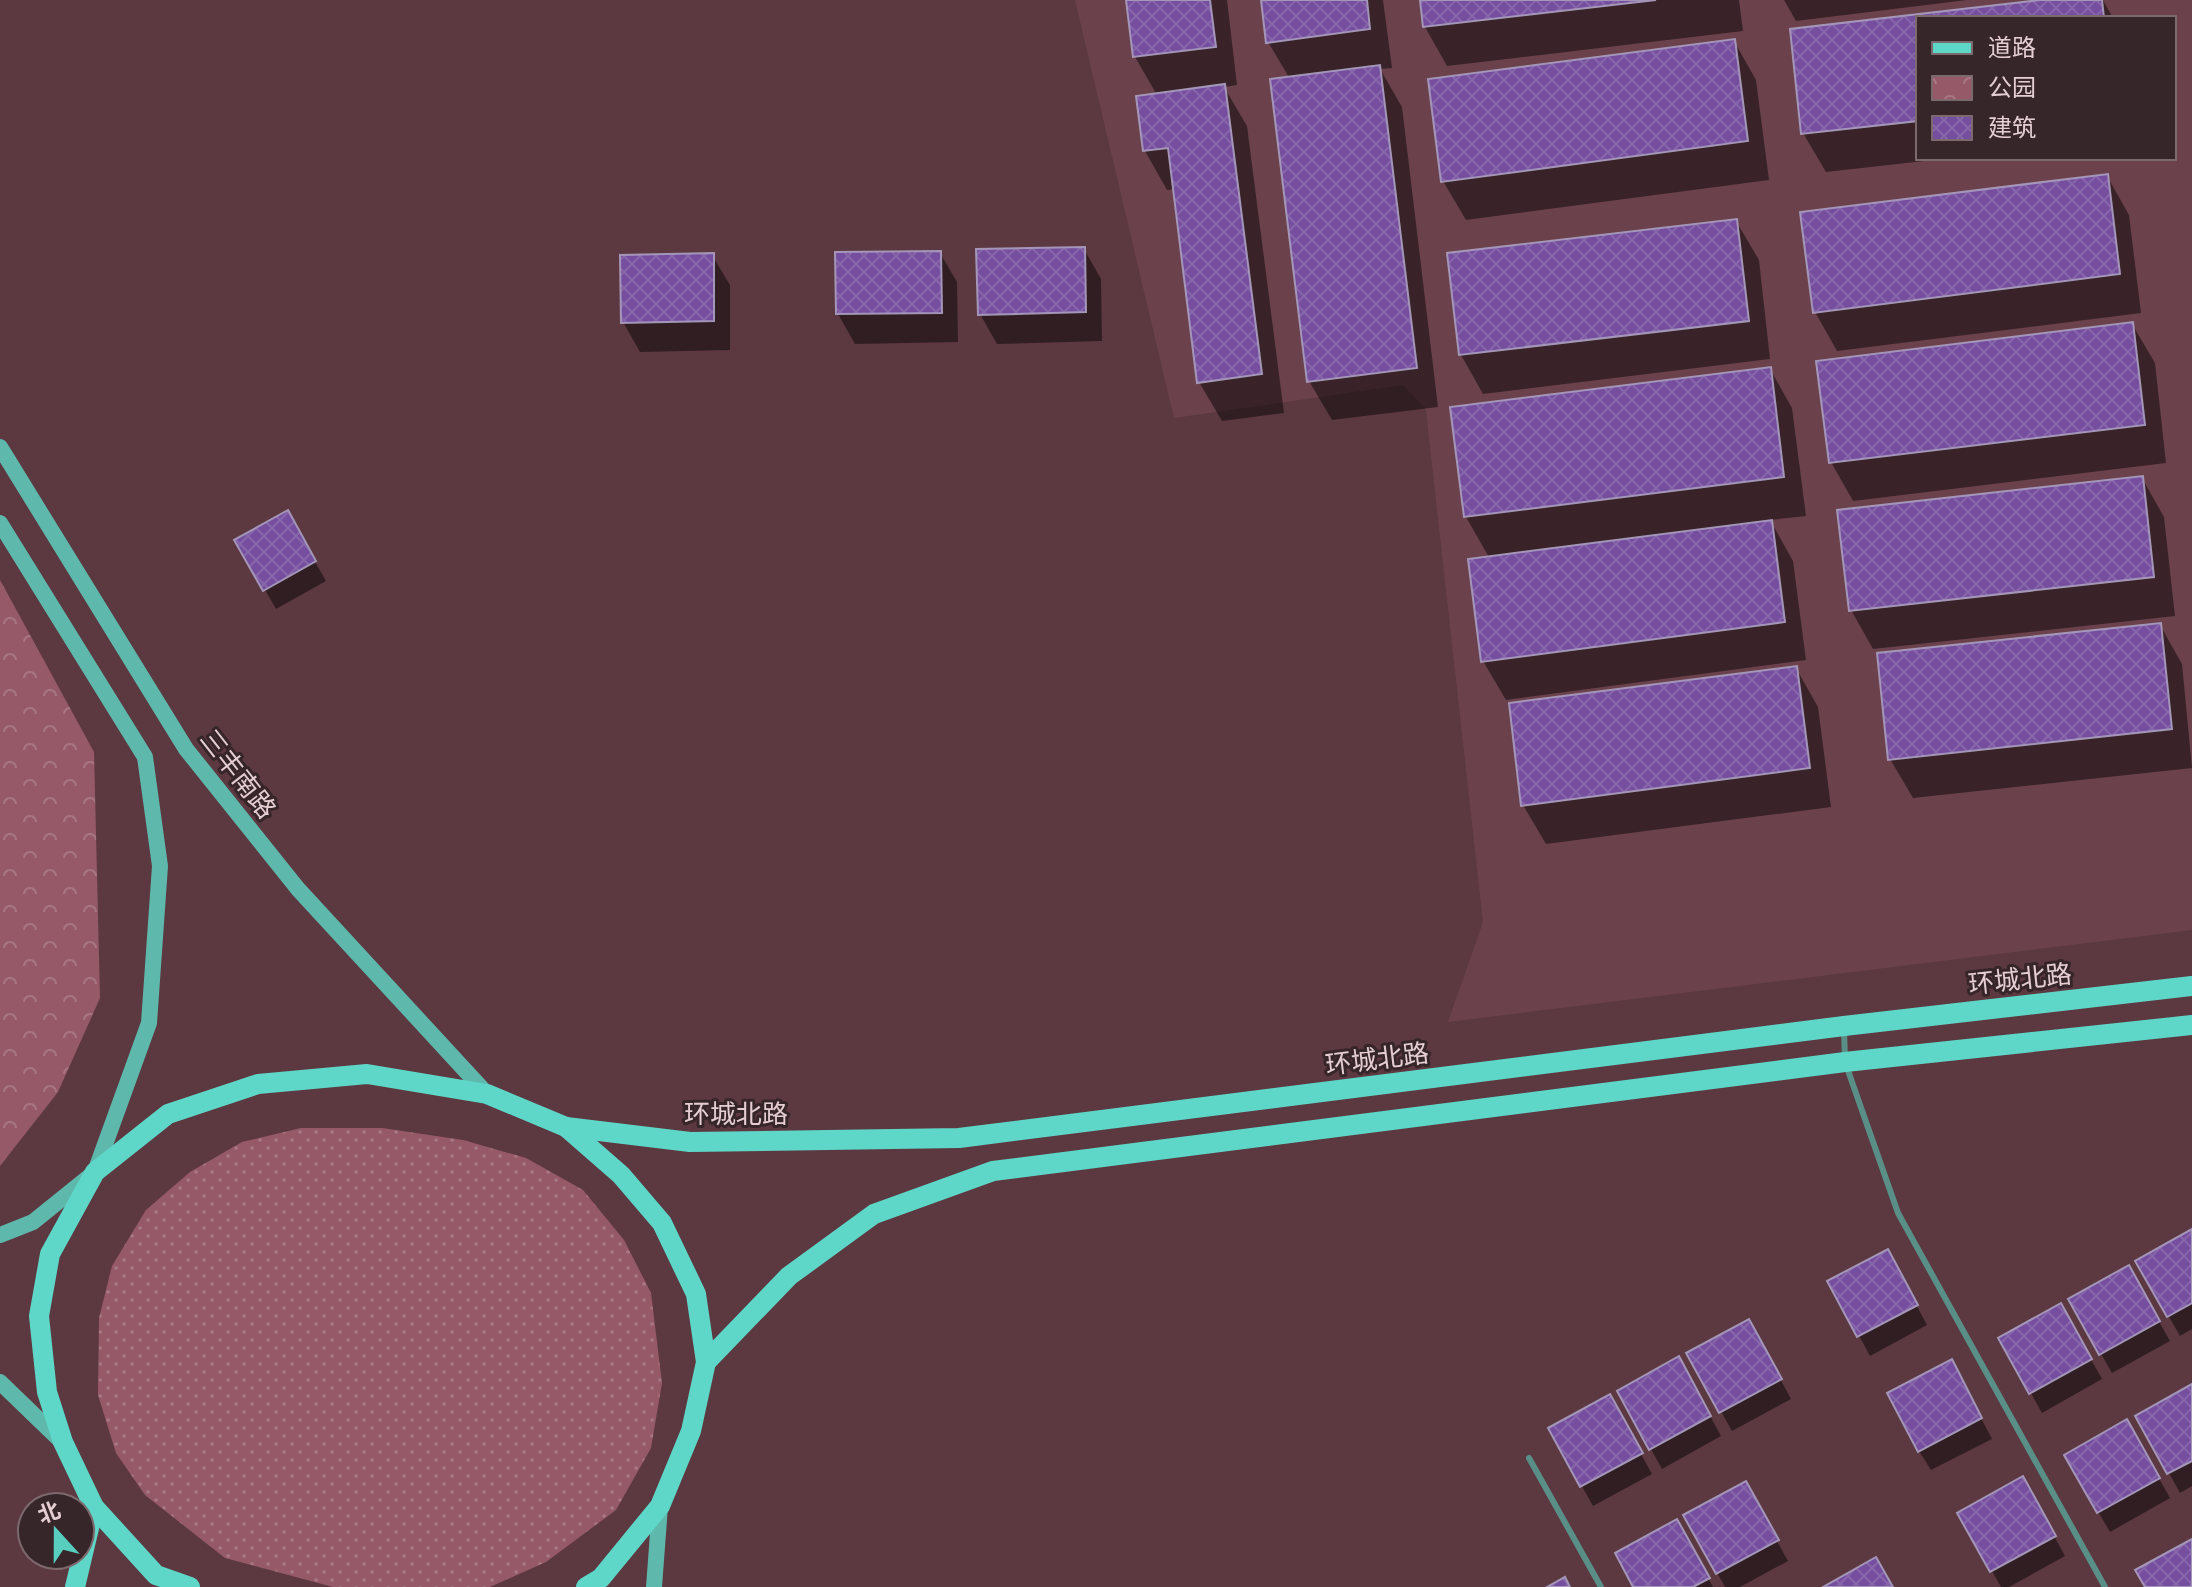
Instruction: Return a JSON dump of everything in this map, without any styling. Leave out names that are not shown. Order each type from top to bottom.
[{"type":"main road","name":"三丰南路","points":[[0,447],[186,749],[298,889],[487,1094]]},
{"type":"main road","points":[[0,523],[145,757],[160,866],[149,1023],[95,1172],[50,1254],[39,1316],[47,1392],[63,1442],[86,1491]]},
{"type":"main road","name":"环城北路","points":[[566,1127],[690,1142],[959,1138],[1844,1026],[2192,986]]},
{"type":"main road","points":[[706,1362],[789,1276],[874,1214],[993,1171],[1845,1062],[2192,1025]]},
{"type":"main road","points":[[0,1235],[33,1222],[168,1114],[258,1084],[367,1074],[487,1094],[566,1127],[621,1175],[662,1223],[696,1294],[706,1362],[691,1431],[660,1506],[601,1578],[586,1587]]},
{"type":"main road","points":[[0,1382],[63,1442]]},
{"type":"main road","points":[[654,1587],[660,1506]]},
{"type":"main road","points":[[96,1509],[156,1575],[190,1587]]},
{"type":"lane","points":[[1844,1026],[1845,1062],[1898,1213],[2105,1587]]},
{"type":"lane","points":[[1529,1458],[1601,1587]]},
{"type":"shaded area","points":[[1075,0],[2192,0],[2192,930],[1448,1022],[1483,922],[1426,410],[1403,385],[1174,418]]},
{"type":"green space","points":[[0,580],[94,752],[100,998],[58,1092],[0,1166]]},
{"type":"green space","points":[[301,1128],[382,1128],[463,1140],[526,1158],[583,1190],[624,1240],[651,1293],[662,1383],[651,1448],[616,1510],[546,1562],[490,1587],[333,1587],[225,1558],[145,1495],[116,1453],[98,1395],[99,1318],[112,1266],[146,1210],[190,1172],[242,1142]]},
{"type":"building","points":[[1126,0],[1210,0],[1216,47],[1133,57]]},
{"type":"building","points":[[1261,0],[1367,0],[1370,29],[1266,43]]},
{"type":"building","points":[[1420,0],[1656,0],[1423,27]]},
{"type":"building","points":[[2040,0],[2102,0],[2104,16],[1916,16],[1916,121],[1801,134],[1790,29]]},
{"type":"building","points":[[1735,39],[1748,141],[1441,182],[1428,79]]},
{"type":"building","points":[[1380,65],[1417,368],[1307,382],[1270,79]]},
{"type":"building","points":[[1225,84],[1262,374],[1197,383],[1168,148],[1143,151],[1136,96]]},
{"type":"building","points":[[2108,174],[2120,274],[1813,313],[1800,212]]},
{"type":"building","points":[[1737,219],[1749,321],[1459,355],[1447,253]]},
{"type":"building","points":[[1085,247],[1086,312],[978,315],[976,249]]},
{"type":"building","points":[[941,251],[942,313],[836,314],[835,252]]},
{"type":"building","points":[[714,253],[714,321],[621,323],[620,255]]},
{"type":"building","points":[[2133,322],[2145,425],[1829,463],[1816,361]]},
{"type":"building","points":[[1771,367],[1784,477],[1464,517],[1450,407]]},
{"type":"building","points":[[2143,476],[2154,577],[1849,611],[1837,510]]},
{"type":"building","points":[[288,510],[316,561],[263,591],[234,540]]},
{"type":"building","points":[[1772,520],[1785,622],[1481,662],[1468,559]]},
{"type":"building","points":[[2161,623],[2172,729],[1888,760],[1877,653]]},
{"type":"building","points":[[1797,666],[1810,768],[1521,806],[1509,703]]},
{"type":"building","points":[[2192,1229],[2192,1303],[2167,1317],[2135,1261]]},
{"type":"building","points":[[1888,1249],[1918,1305],[1857,1337],[1827,1281]]},
{"type":"building","points":[[2129,1265],[2160,1321],[2099,1355],[2068,1299]]},
{"type":"building","points":[[2061,1303],[2092,1359],[2029,1394],[1998,1338]]},
{"type":"building","points":[[1749,1319],[1782,1379],[1719,1413],[1686,1353]]},
{"type":"building","points":[[1679,1356],[1711,1416],[1649,1450],[1617,1391]]},
{"type":"building","points":[[1952,1359],[1982,1418],[1918,1452],[1887,1393]]},
{"type":"building","points":[[2192,1384],[2192,1461],[2167,1474],[2135,1416]]},
{"type":"building","points":[[1610,1394],[1643,1453],[1580,1487],[1548,1428]]},
{"type":"building","points":[[2127,1419],[2160,1478],[2097,1513],[2064,1455]]},
{"type":"building","points":[[2023,1476],[2056,1536],[1990,1572],[1957,1513]]},
{"type":"building","points":[[1746,1481],[1779,1540],[1716,1574],[1683,1515]]},
{"type":"building","points":[[1677,1519],[1710,1578],[1693,1587],[1633,1587],[1615,1553]]},
{"type":"building","points":[[2192,1539],[2192,1587],[2145,1587],[2135,1570]]},
{"type":"building","points":[[1876,1557],[1893,1587],[1823,1587]]},
{"type":"building","points":[[1565,1577],[1570,1587],[1547,1587]]}]
